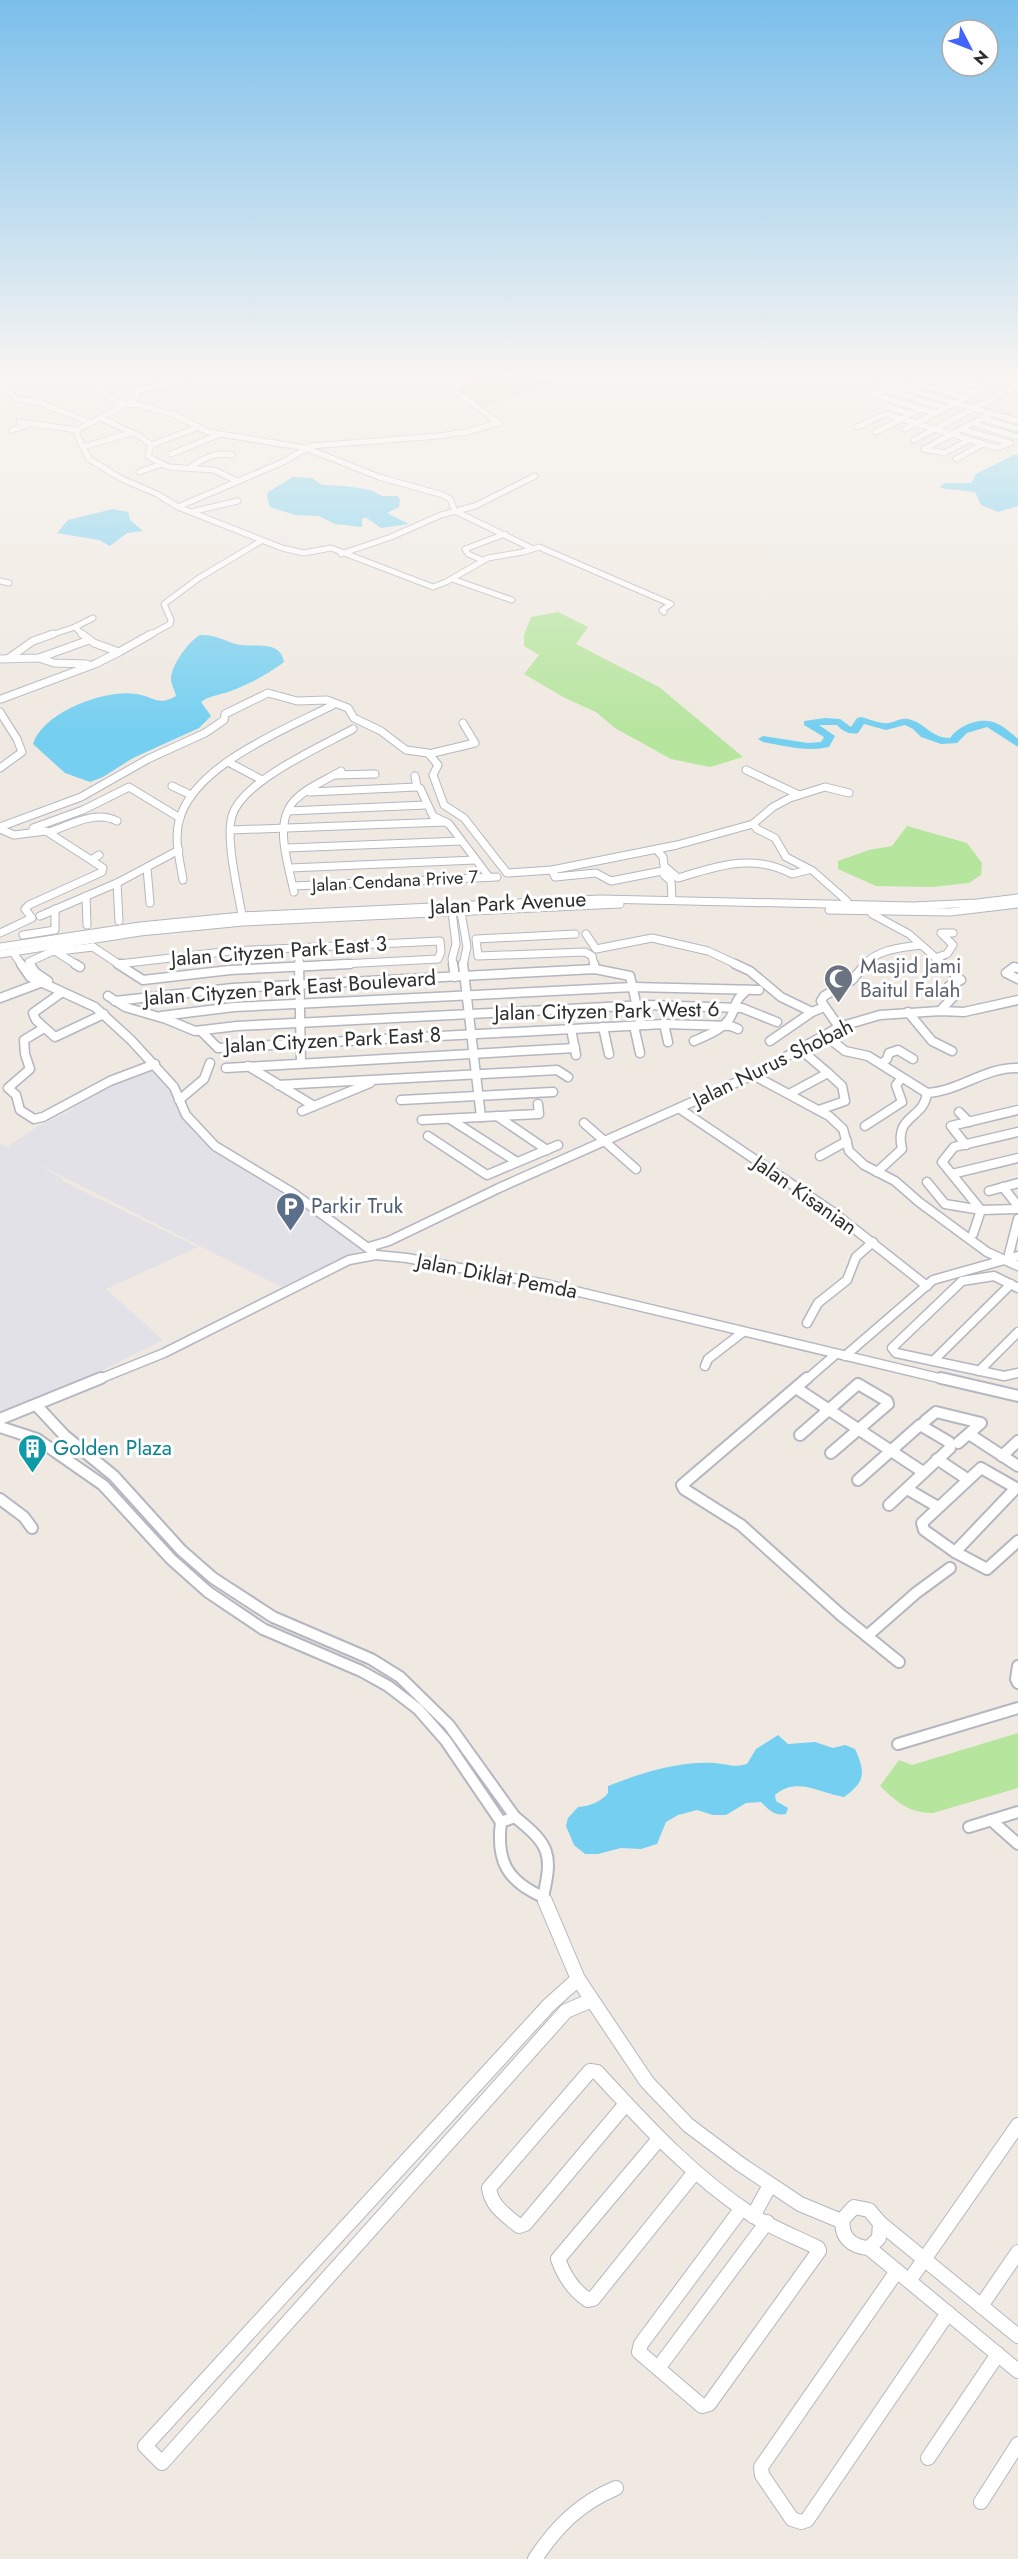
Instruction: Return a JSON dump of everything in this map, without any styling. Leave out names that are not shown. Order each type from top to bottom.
[{"type":"street","points":[[154,493],[178,507],[296,553],[329,548],[427,587],[439,586],[482,560],[495,556],[524,553],[531,548]]},
{"type":"street","points":[[178,507],[209,493]]},
{"type":"street","points":[[438,493],[447,496],[455,511],[531,548],[548,550],[671,604],[662,610],[664,612]]},
{"type":"street","points":[[342,554],[502,493]]},
{"type":"street","points":[[190,512],[238,501]]},
{"type":"street","points":[[482,560],[468,554],[465,549],[506,534]]},
{"type":"street","points":[[0,699],[95,664],[170,624],[171,620],[163,606],[164,603],[212,568],[261,541]]},
{"type":"street","points":[[453,579],[512,600]]},
{"type":"street","points":[[0,581],[9,583]]},
{"type":"street","points":[[4,660],[29,643],[75,627],[93,618]]},
{"type":"street","points":[[75,627],[79,634],[89,640],[119,652]]},
{"type":"street","points":[[4,660],[39,658],[89,640]]},
{"type":"street","points":[[39,658],[54,663],[95,664]]},
{"type":"street","points":[[0,828],[81,797],[148,759],[205,734],[224,720],[225,714],[235,707],[268,693],[297,701],[332,701],[348,708],[354,718],[381,731],[406,750],[423,750],[429,754],[438,765],[433,775],[444,805],[464,818],[504,871],[513,873],[552,870],[657,850],[753,824],[773,807],[800,795],[830,786],[849,793]]},
{"type":"street","points":[[183,880],[179,850],[180,818],[191,795],[212,773],[228,762],[333,705]]},
{"type":"street","points":[[0,712],[17,739],[22,752],[0,768]]},
{"type":"street","points":[[429,754],[475,743],[463,723]]},
{"type":"street","points":[[243,919],[231,832],[236,806],[265,778],[353,729]]},
{"type":"street","points":[[228,762],[265,778]]},
{"type":"street","points":[[746,770],[800,795]]},
{"type":"street","points":[[375,774],[338,773],[292,803],[284,817],[283,829],[290,868],[476,860]]},
{"type":"street","points":[[415,776],[417,787],[420,788],[433,816],[446,822],[476,860]]},
{"type":"street","points":[[386,777],[387,788]]},
{"type":"street","points":[[33,828],[102,800],[129,786],[146,800],[175,818],[180,818]]},
{"type":"street","points":[[172,786],[191,795]]},
{"type":"street","points":[[307,792],[417,787]]},
{"type":"street","points":[[102,800],[110,806]]},
{"type":"street","points":[[288,811],[426,805]]},
{"type":"street","points":[[0,828],[14,835],[50,832],[101,814],[109,815],[117,820]]},
{"type":"street","points":[[231,832],[446,822]]},
{"type":"street","points":[[753,824],[757,829],[775,838],[786,858],[813,871],[847,901]]},
{"type":"street","points":[[0,933],[32,918],[25,909],[29,905],[102,872],[103,868],[50,832]]},
{"type":"street","points":[[287,848],[462,841]]},
{"type":"street","points":[[40,916],[117,883],[179,850]]},
{"type":"street","points":[[657,850],[663,857],[664,871],[671,881],[672,899]]},
{"type":"street","points":[[91,860],[99,855]]},
{"type":"street","name":"Jalan Cendana Prive 7","points":[[290,868],[293,889],[493,877],[476,860]]},
{"type":"street","points":[[552,870],[555,877],[596,873],[610,881],[664,871],[682,878],[704,870],[751,861],[779,867],[792,874],[808,870]]},
{"type":"street","points":[[147,868],[150,903]]},
{"type":"street","points":[[117,883],[119,921]]},
{"type":"street","points":[[86,896],[87,925]]},
{"type":"street","name":"Jalan Park Avenue","points":[[243,919],[461,912],[601,898],[672,899],[717,904]]},
{"type":"street","name":"Jalan Park Avenue","points":[[1007,903],[1018,898]]},
{"type":"street","name":"Jalan Park Avenue","points":[[0,947],[140,929],[243,919],[513,906],[717,904],[950,912],[1007,903],[1018,904]]},
{"type":"street","points":[[23,934],[55,930],[55,909]]},
{"type":"street","points":[[452,912],[456,944],[452,959],[455,977]]},
{"type":"street","points":[[461,912],[467,947],[463,961],[482,1117]]},
{"type":"street","points":[[872,914],[909,934],[961,980],[949,986],[956,994],[940,1011]]},
{"type":"street","name":"Jalan Park Avenue","points":[[0,954],[92,943],[140,929]]},
{"type":"street","points":[[935,958],[947,954],[953,945],[940,933],[953,933]]},
{"type":"street","points":[[575,934],[476,939],[478,956],[585,952],[592,956],[595,969]]},
{"type":"street","points":[[586,934],[596,949],[652,938],[708,951],[750,971],[781,997],[812,1012]]},
{"type":"street","name":"Jalan Cityzen Park East 3","points":[[119,964],[231,951],[440,941],[441,952],[438,959],[299,966]]},
{"type":"street","points":[[299,966],[230,969],[143,980],[92,943],[40,955],[29,962],[45,982],[61,993],[95,1007],[104,1014],[155,1064],[174,1087],[186,1115],[215,1146],[293,1193],[373,1251]]},
{"type":"street","points":[[839,1027],[821,1001],[824,996],[852,980],[872,956],[893,949],[920,945]]},
{"type":"street","points":[[299,948],[301,1063]]},
{"type":"street","points":[[58,952],[80,968]]},
{"type":"street","points":[[14,954],[30,976],[45,982]]},
{"type":"street","points":[[1018,968],[1014,967],[1006,973],[1018,979]]},
{"type":"street","name":"Jalan Cityzen Park East Boulevard","points":[[156,1016],[125,1007],[112,999],[233,988],[595,969],[630,976],[633,987]]},
{"type":"street","points":[[148,979],[150,997]]},
{"type":"street","points":[[0,998],[45,982]]},
{"type":"street","points":[[633,987],[637,1006],[640,1053]]},
{"type":"street","points":[[156,1016],[234,1007],[633,987],[759,990]]},
{"type":"street","points":[[694,1041],[726,1025],[735,1008],[735,1001],[747,990]]},
{"type":"street","points":[[61,993],[33,1013],[51,1035],[59,1037],[104,1014]]},
{"type":"street","name":"Jalan Nurus Shobah","points":[[373,1251],[499,1188],[606,1143],[753,1075],[839,1027],[880,1015],[979,1010],[1018,1000]]},
{"type":"street","name":"Jalan Cityzen Park West 6","points":[[201,1031],[300,1023],[637,1006],[742,1008],[777,1022]]},
{"type":"street","points":[[770,1041],[812,1012],[824,1007]]},
{"type":"street","points":[[908,1012],[928,1037],[944,1049],[952,1051]]},
{"type":"street","points":[[156,1016],[195,1031],[201,1031]]},
{"type":"street","points":[[664,1024],[668,1042]]},
{"type":"street","name":"Jalan Cityzen Park East 8","points":[[201,1031],[218,1048],[664,1024],[726,1025],[738,1029]]},
{"type":"street","points":[[603,1027],[609,1054]]},
{"type":"street","points":[[44,1028],[24,1040],[25,1054],[30,1069],[8,1088],[16,1095],[15,1103],[19,1111],[32,1118],[43,1117],[110,1081],[155,1064]]},
{"type":"street","points":[[226,1068],[474,1054],[575,1052],[571,1029]]},
{"type":"street","points":[[825,1036],[844,1052],[868,1056],[927,1093],[950,1092],[998,1069],[1018,1068]]},
{"type":"street","points":[[800,1049],[842,1086],[845,1101],[819,1110]]},
{"type":"street","points":[[881,1064],[887,1059],[889,1053],[898,1050],[913,1059]]},
{"type":"street","points":[[179,1100],[204,1079],[210,1063]]},
{"type":"street","points":[[248,1066],[314,1106]]},
{"type":"street","points":[[278,1085],[557,1070],[568,1077]]},
{"type":"street","points":[[789,1094],[828,1073]]},
{"type":"street","points":[[753,1075],[819,1110],[843,1129],[849,1151],[864,1165],[895,1181],[919,1202],[987,1252],[1012,1257],[1018,1266]]},
{"type":"street","points":[[865,1126],[902,1102],[896,1085],[903,1078]]},
{"type":"street","points":[[303,1111],[377,1080]]},
{"type":"street","points":[[401,1100],[553,1092]]},
{"type":"street","points":[[877,1172],[902,1149],[898,1135],[926,1101],[927,1093]]},
{"type":"street","points":[[422,1120],[539,1114],[538,1104]]},
{"type":"street","name":"Jalan Kisanian","points":[[680,1109],[873,1242],[927,1286]]},
{"type":"street","points":[[966,1145],[951,1126],[1018,1110]]},
{"type":"street","points":[[959,1112],[969,1122]]},
{"type":"street","points":[[496,1116],[548,1150]]},
{"type":"street","points":[[450,1119],[517,1162]]},
{"type":"street","points":[[584,1123],[636,1169]]},
{"type":"street","points":[[981,1210],[942,1162],[954,1148],[1018,1132]]},
{"type":"street","points":[[428,1136],[487,1175],[558,1145]]},
{"type":"street","points":[[820,1156],[847,1141]]},
{"type":"street","points":[[952,1174],[1018,1158]]},
{"type":"street","points":[[927,1182],[945,1204],[981,1210],[1018,1208]]},
{"type":"street","points":[[989,1191],[1018,1183]]},
{"type":"street","points":[[1003,1187],[1018,1208]]},
{"type":"street","points":[[973,1234],[981,1210]]},
{"type":"street","points":[[1012,1257],[1018,1219]]},
{"type":"street","points":[[807,1323],[818,1303],[847,1280],[856,1257],[873,1242]]},
{"type":"street","name":"Jalan Diklat Pemda","points":[[0,1419],[172,1350],[349,1260],[373,1251],[550,1285],[1018,1396]]},
{"type":"street","points":[[899,1662],[741,1525],[682,1487],[682,1483],[933,1280],[1012,1257]]},
{"type":"street","points":[[933,1361],[1015,1286],[999,1277],[989,1276],[962,1281],[892,1348],[897,1353],[933,1361],[979,1371],[1004,1376],[1018,1373]]},
{"type":"street","points":[[705,1366],[708,1359],[743,1332]]},
{"type":"street","points":[[979,1371],[1018,1332]]},
{"type":"street","points":[[800,1435],[858,1384],[887,1401],[888,1404],[831,1453]]},
{"type":"street","points":[[798,1389],[923,1472]]},
{"type":"street","points":[[37,1406],[51,1426],[100,1463],[182,1551],[219,1584],[273,1618],[371,1660],[398,1676],[430,1703],[458,1734],[515,1817],[535,1833],[548,1852],[550,1865],[543,1897],[578,1979],[647,2082],[675,2113],[712,2144],[770,2185],[820,2214],[841,2221]]},
{"type":"street","points":[[925,1421],[936,1412],[981,1423],[958,1443]]},
{"type":"street","points":[[858,1480],[922,1425],[949,1442],[950,1448],[889,1505]]},
{"type":"street","points":[[0,1427],[37,1439],[103,1485],[171,1559],[208,1592],[263,1629],[362,1671],[388,1686],[418,1709],[446,1741],[501,1822],[498,1838],[502,1862],[510,1875],[523,1888],[543,1897]]},
{"type":"street","points":[[969,1434],[1010,1461]]},
{"type":"street","points":[[1010,1461],[1018,1441]]},
{"type":"street","points":[[1010,1461],[1018,1452]]},
{"type":"street","points":[[937,1459],[967,1479]]},
{"type":"street","points":[[955,1552],[1017,1489],[984,1468],[967,1479],[923,1521],[922,1526],[955,1552],[990,1569],[1018,1541]]},
{"type":"street","points":[[907,1489],[938,1507]]},
{"type":"street","points":[[0,1499],[24,1517],[32,1528]]},
{"type":"street","points":[[867,1636],[916,1593],[950,1568]]},
{"type":"street","points":[[1018,1666],[1016,1679],[1018,1683]]},
{"type":"street","points":[[898,1744],[1018,1708]]},
{"type":"street","points":[[969,1827],[1018,1812]]},
{"type":"street","points":[[501,1822],[515,1817]]},
{"type":"street","points":[[991,1820],[1018,1844]]},
{"type":"street","points":[[578,1979],[549,2005],[145,2446],[162,2463],[566,2011],[592,2000]]},
{"type":"street","points":[[549,2005],[562,2016]]},
{"type":"street","points":[[625,2105],[525,2224],[519,2226],[489,2197],[489,2188],[590,2071],[597,2072],[625,2105],[695,2172],[748,2212],[815,2245],[819,2251],[709,2404],[702,2406],[659,2367],[645,2359],[639,2352],[641,2344],[748,2212],[770,2185]]},
{"type":"street","points":[[909,2281],[1018,2125]]},
{"type":"street","points":[[659,2139],[558,2259],[566,2279],[582,2297],[588,2300],[593,2299],[695,2172]]},
{"type":"street","points":[[1018,2336],[880,2223],[872,2212],[860,2207],[848,2210],[841,2221],[842,2232],[848,2242],[858,2247],[869,2248],[1018,2371]]},
{"type":"street","points":[[659,2367],[767,2222]]},
{"type":"street","points":[[869,2248],[879,2238],[880,2223]]},
{"type":"street","points":[[981,2306],[1018,2252]]},
{"type":"street","points":[[897,2271],[762,2467],[762,2475],[792,2519],[801,2522],[807,2520],[948,2313]]},
{"type":"street","points":[[928,2458],[998,2354]]},
{"type":"street","points":[[981,2502],[1018,2444]]},
{"type":"street","points":[[535,2559],[567,2517],[588,2501],[616,2488]]},
{"type":"shaded area","points":[[154,1067],[175,1095],[181,1113],[195,1134],[289,1195],[364,1249],[281,1287],[34,1162],[63,1179],[62,1181],[198,1247],[106,1289],[163,1340],[29,1407],[0,1417],[0,1143],[7,1147],[38,1126],[66,1113],[94,1094]]},
{"type":"green space","points":[[558,612],[588,627],[576,644],[659,687],[743,757],[710,767],[671,759],[615,728],[596,712],[565,698],[524,674],[539,655],[524,646],[524,635],[531,617]]},
{"type":"green space","points":[[907,826],[967,843],[982,863],[981,875],[969,883],[932,887],[876,886],[838,869],[838,861],[869,850],[892,846]]},
{"type":"green space","points":[[1018,1733],[1018,1788],[933,1813],[917,1811],[904,1806],[880,1786],[899,1760],[912,1765]]},
{"type":"water","points":[[268,493],[377,493],[382,496],[397,496],[400,499],[399,507],[387,513],[409,524],[381,528],[367,518],[362,518],[362,527],[335,524],[319,516],[295,515],[270,507]]},
{"type":"water","points":[[976,493],[1018,493],[1018,506],[998,512],[981,505]]},
{"type":"water","points":[[113,509],[128,512],[130,520],[143,531],[127,533],[110,546],[99,540],[57,533],[68,520]]},
{"type":"water","points":[[200,635],[214,636],[236,644],[271,647],[277,650],[284,662],[250,682],[201,702],[211,716],[199,728],[133,758],[103,777],[90,782],[65,773],[33,744],[39,732],[49,722],[62,713],[92,699],[123,693],[142,695],[160,701],[176,696],[171,678],[174,666],[186,648]]},
{"type":"water","points":[[778,1735],[788,1744],[815,1742],[833,1748],[845,1745],[855,1749],[862,1771],[860,1782],[844,1797],[808,1787],[783,1789],[775,1795],[776,1801],[788,1808],[786,1814],[775,1813],[761,1802],[746,1803],[726,1815],[713,1815],[697,1810],[678,1815],[666,1822],[657,1844],[641,1849],[621,1848],[598,1854],[585,1854],[574,1845],[566,1826],[568,1818],[578,1807],[591,1805],[602,1799],[608,1793],[608,1786],[647,1772],[674,1766],[701,1763],[734,1766],[747,1764],[756,1749]]},
{"type":"waterway","points":[[763,739],[808,746],[825,745],[830,736],[808,723],[840,722],[845,728],[854,731],[861,720],[886,727],[906,722],[917,727],[925,735],[941,741],[953,741],[963,731],[980,724],[987,724],[997,728],[1018,744]]},
{"type":"place","name":"Masjid Jami Baitul Falah","points":[[839,1004]]},
{"type":"place","name":"Parkir Truk","points":[[290,1232]]},
{"type":"place","name":"Golden Plaza","points":[[32,1474]]}]
